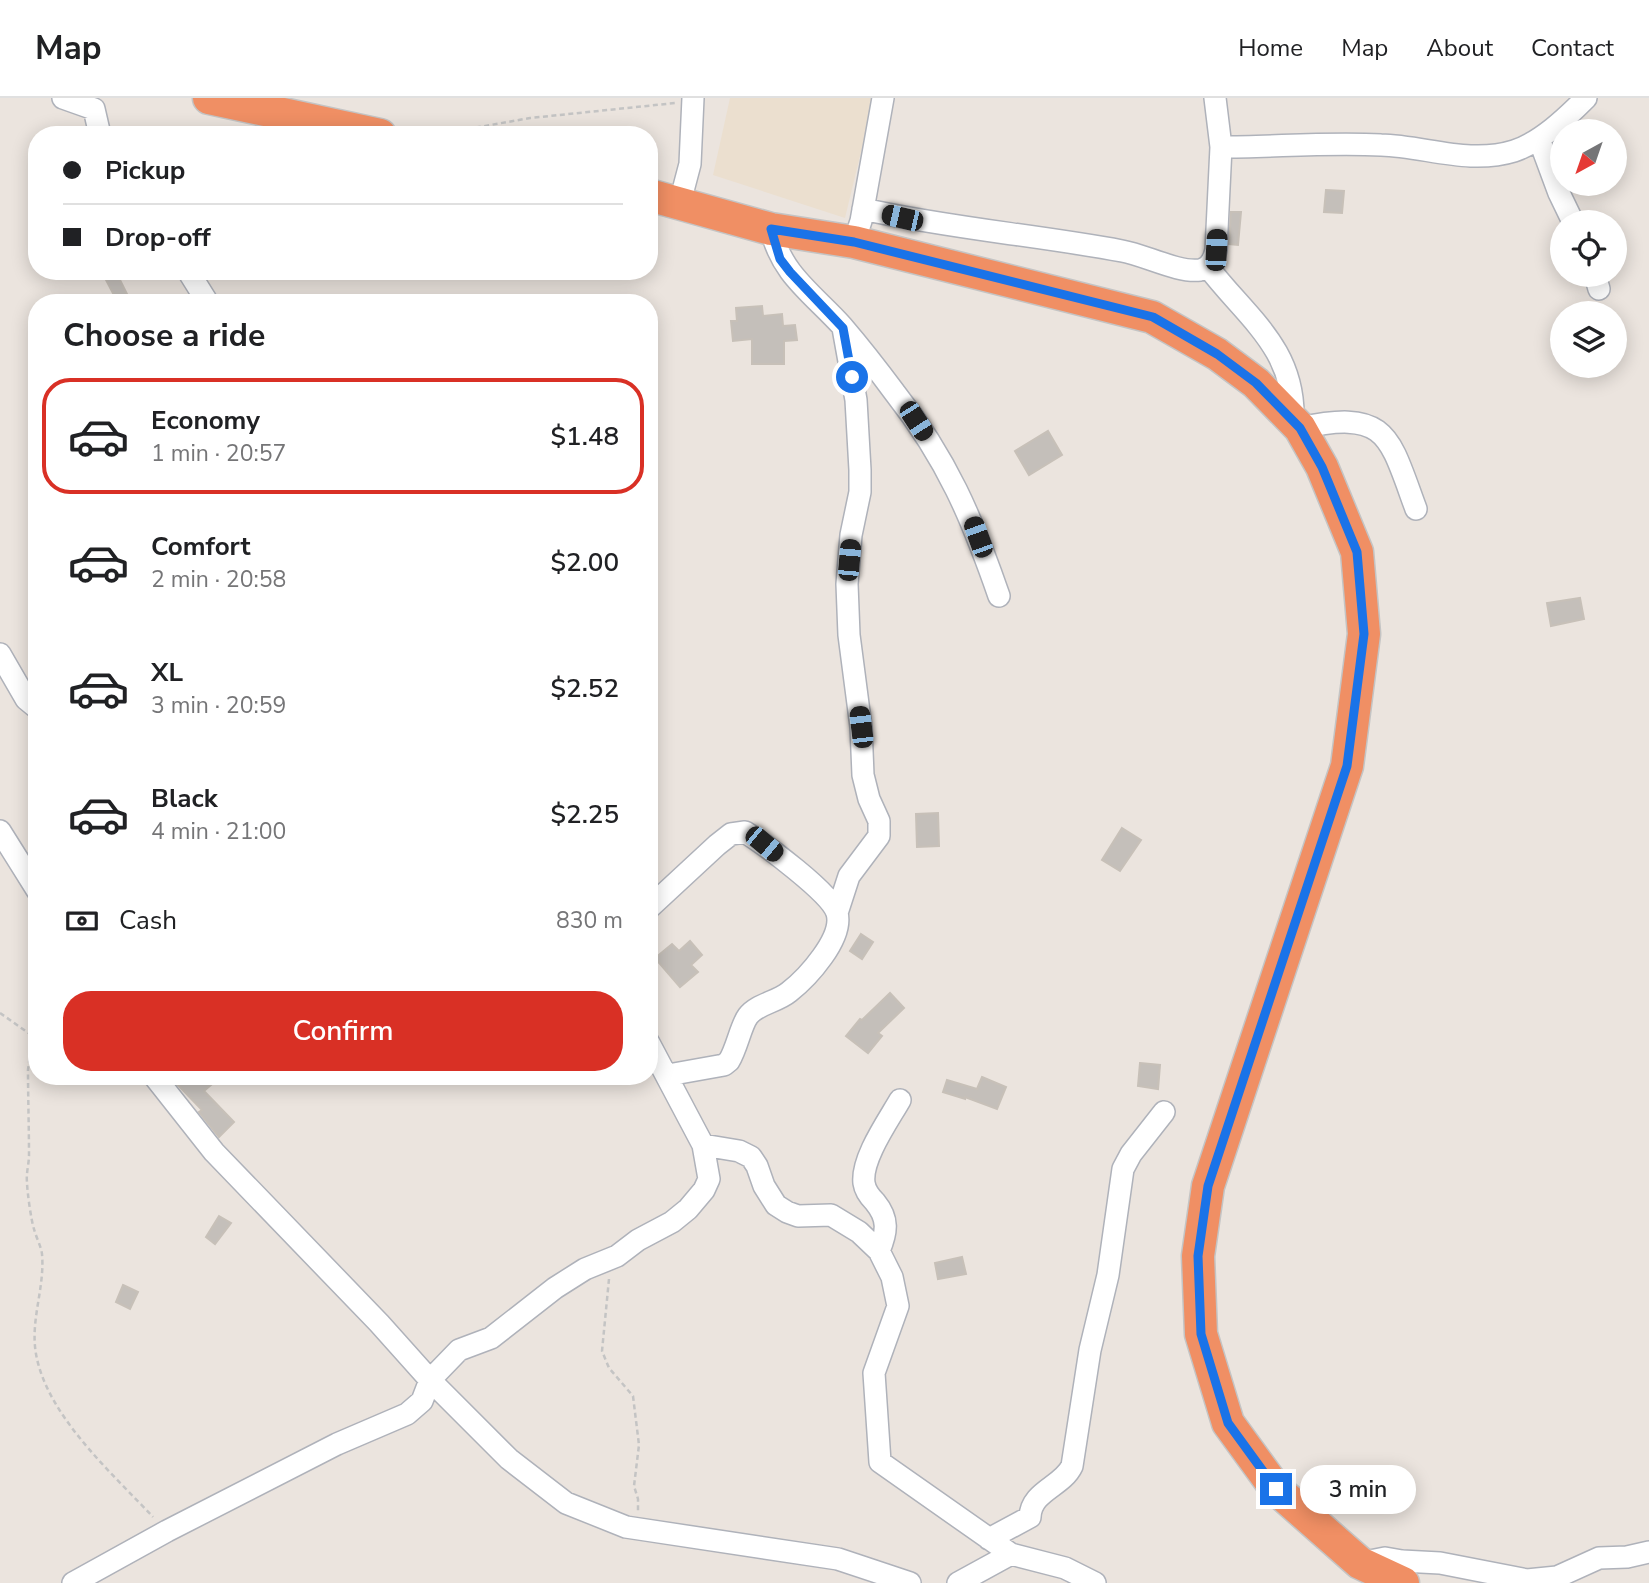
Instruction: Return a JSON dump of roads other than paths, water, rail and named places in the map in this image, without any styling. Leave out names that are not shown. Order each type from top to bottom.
[{"type":"highway","points":[[209,98],[338,126]]},
{"type":"highway","points":[[658,197],[771,229],[854,242],[1153,317],[1217,354],[1256,383],[1296,423],[1322,467],[1357,552],[1364,634],[1347,766],[1208,1186],[1198,1256],[1201,1334],[1228,1423],[1276,1489],[1360,1563],[1403,1583]]},
{"type":"street","points":[[63,98],[94,109],[98,126]]},
{"type":"street","points":[[854,242],[863,209],[883,98]]},
{"type":"street","points":[[1208,267],[1216,250],[1221,147],[1215,98]]},
{"type":"street","points":[[1221,147],[1385,145],[1463,156],[1514,151],[1539,139],[1572,113],[1586,98]]},
{"type":"street","points":[[680,202],[690,164],[693,99]]},
{"type":"street","points":[[1539,139],[1567,210]]},
{"type":"street","points":[[863,209],[912,220],[1125,251],[1189,270],[1208,267]]},
{"type":"street","points":[[771,229],[780,259],[843,328],[909,411],[951,477],[970,515],[999,596]]},
{"type":"street","points":[[1208,267],[1262,328],[1284,365],[1293,397],[1296,423],[1343,421],[1377,430],[1392,445],[1416,509]]},
{"type":"street","points":[[668,1075],[724,1065],[729,1060],[750,1014],[789,992],[818,962],[831,943],[837,925],[836,913],[849,876],[879,836],[879,821],[869,799],[863,775],[861,727],[849,635],[847,584],[851,536],[860,492],[860,470],[856,400],[843,328]]},
{"type":"street","points":[[0,654],[28,699]]},
{"type":"street","points":[[0,831],[28,876]]},
{"type":"street","points":[[658,900],[724,839],[731,834],[745,832],[764,844],[827,898],[836,913]]},
{"type":"street","points":[[73,1583],[167,1531],[337,1444],[407,1414],[422,1401],[430,1380],[459,1350],[491,1338],[555,1288],[585,1269],[617,1256],[638,1240],[672,1222],[700,1196],[709,1179],[703,1144],[658,1058]]},
{"type":"street","points":[[161,1085],[214,1152],[379,1322],[430,1380],[509,1459],[566,1503],[626,1527],[838,1559],[910,1583]]},
{"type":"street","points":[[878,1251],[886,1234],[886,1227],[880,1208],[864,1186],[864,1173],[874,1146],[901,1100]]},
{"type":"street","points":[[989,1539],[1030,1517],[1030,1510],[1037,1498],[1065,1477],[1072,1466],[1090,1350],[1108,1275],[1124,1169],[1131,1154],[1164,1112]]},
{"type":"street","points":[[703,1144],[739,1151],[751,1157],[776,1205],[787,1212],[798,1216],[831,1215],[859,1232],[878,1251],[892,1277],[898,1306],[874,1373],[880,1462],[1011,1554],[1065,1568],[1095,1583]]},
{"type":"street","points":[[1360,1563],[1385,1558],[1402,1562],[1440,1563],[1527,1580],[1557,1577],[1599,1558],[1627,1557],[1649,1552]]},
{"type":"street","points":[[958,1583],[1011,1554]]}]
